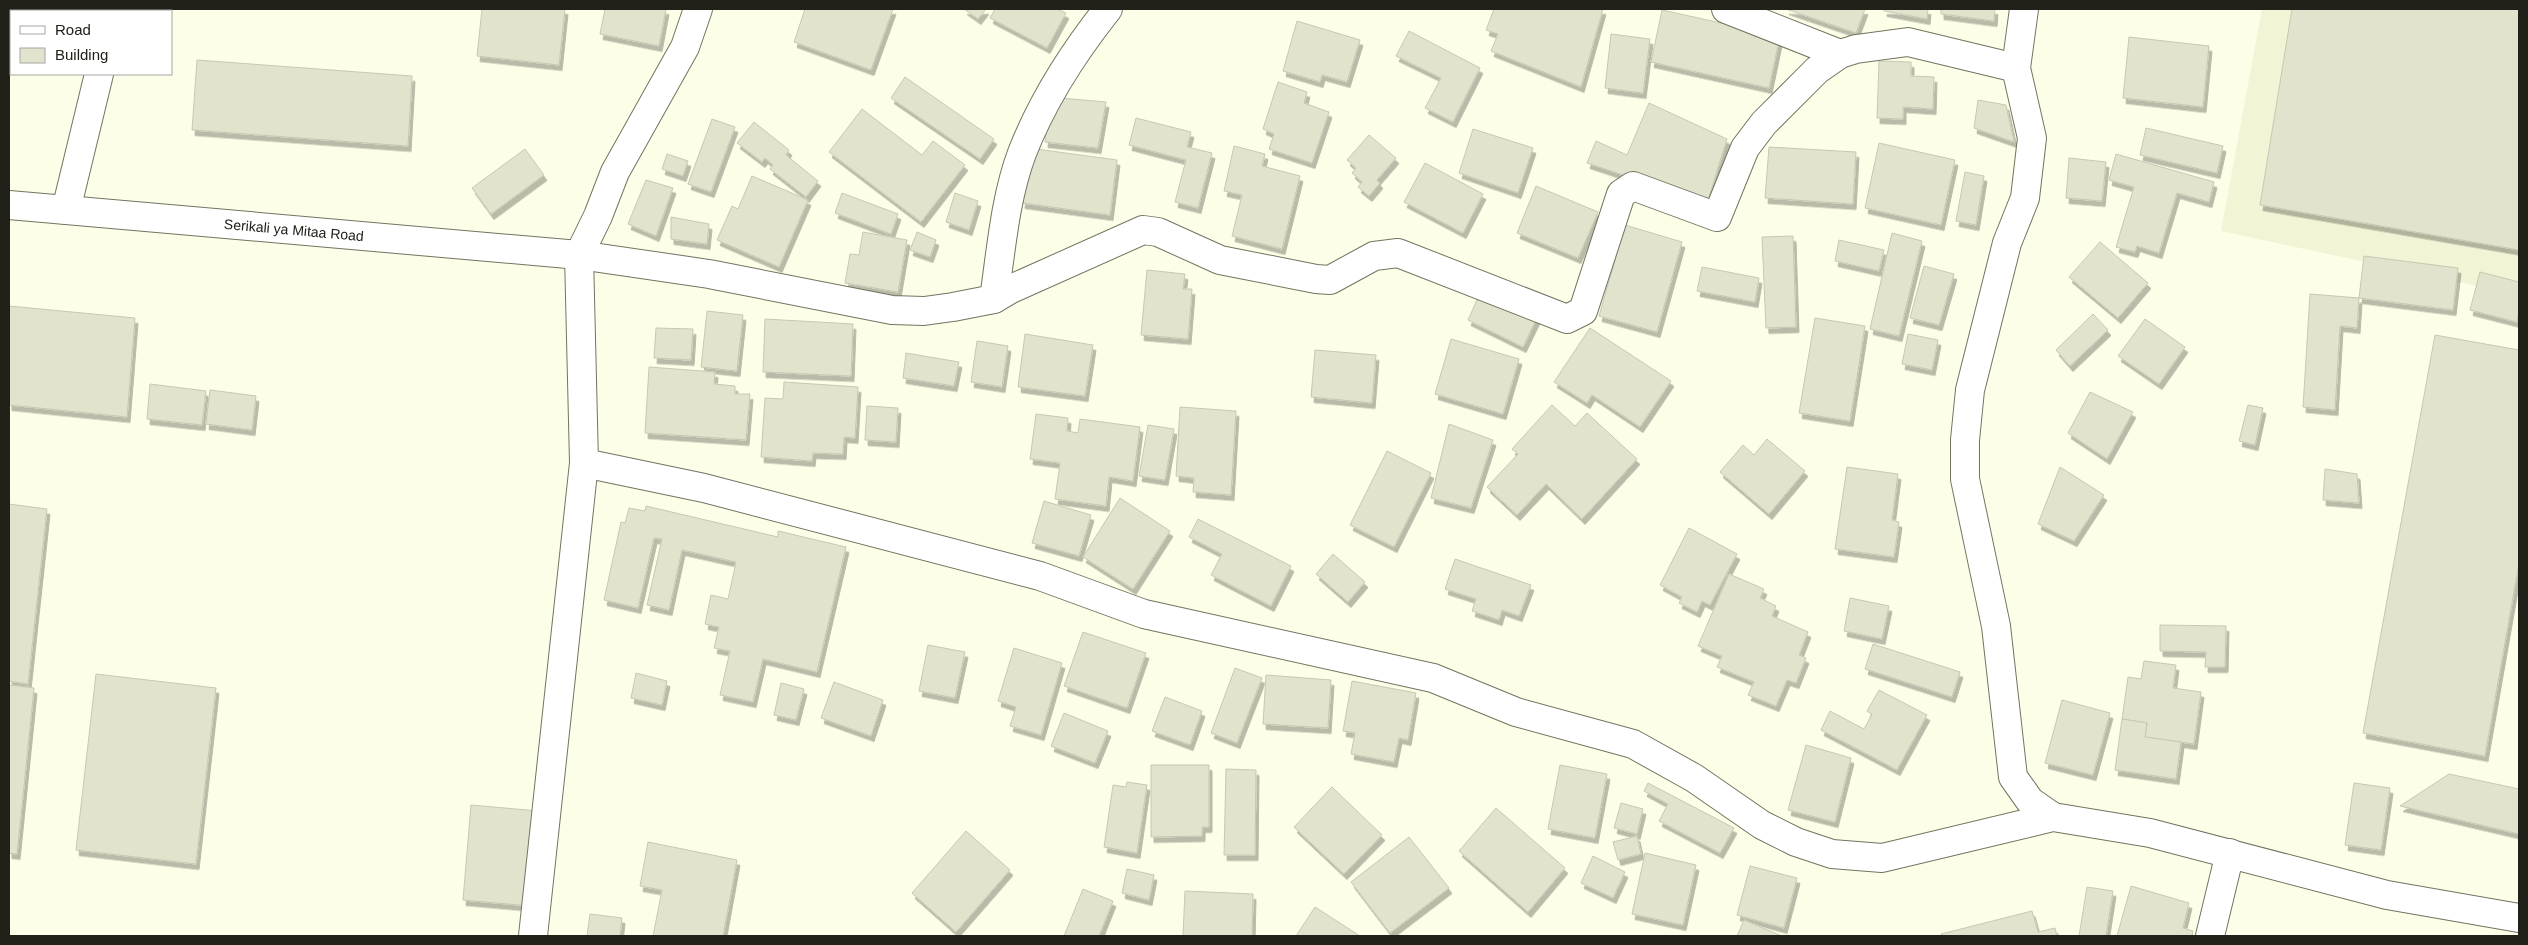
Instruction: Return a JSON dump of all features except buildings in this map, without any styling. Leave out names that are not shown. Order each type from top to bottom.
[{"type":"street","points":[[533,936],[584,463],[579,255],[598,216],[615,172],[685,47],[698,9]]},
{"type":"street","points":[[994,299],[1001,252],[1022,154],[1044,104],[1070,59],[1108,9]]},
{"type":"street","points":[[1726,9],[1840,54],[1856,49],[1908,42],[2016,68]]},
{"type":"street","points":[[2024,9],[2016,68],[2032,138],[2025,198],[2008,242],[1970,390],[1965,440],[1966,479],[1996,626],[2013,777],[2030,801],[2053,817]]},
{"type":"street","name":"Serikali ya Mitaa Road","points":[[9,205],[579,255],[709,274],[892,310],[924,311],[994,299],[1011,289],[1143,230],[1158,232],[1220,260],[1316,279],[1330,280],[1374,256],[1398,253],[1567,319],[1583,311],[1621,194],[1633,186],[1717,217],[1745,148],[1764,123],[1816,70],[1840,54]]},
{"type":"street","points":[[66,210],[99,75]]},
{"type":"street","points":[[584,463],[704,488],[1040,576],[1144,614],[1433,678],[1516,712],[1633,744],[1694,778],[1762,824],[1796,842],[1832,854],[1882,858],[2053,817],[2150,833],[2387,895],[2519,918]]},
{"type":"street","points":[[2210,936],[2230,854]]},
{"type":"shaded area","points":[[2262,9],[2519,9],[2519,295],[2221,231]]}]
